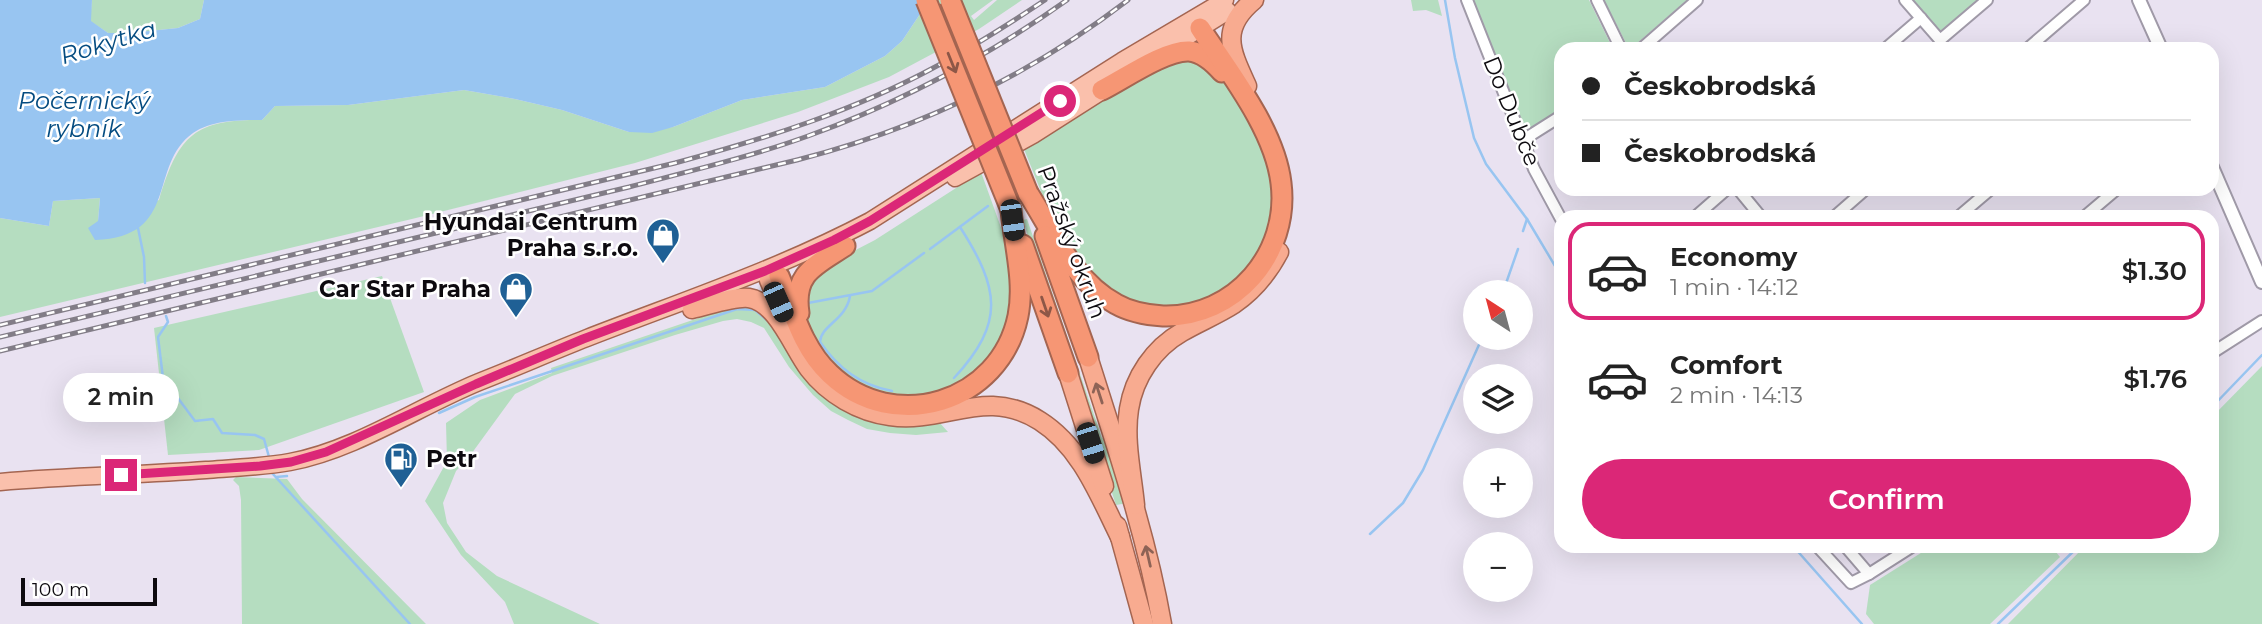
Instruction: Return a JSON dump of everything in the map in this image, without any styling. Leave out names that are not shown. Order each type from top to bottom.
[{"type":"highway","name":"Pražský okruh","points":[[926,0],[1012,216],[1068,373],[1120,537]]},
{"type":"highway","name":"Pražský okruh","points":[[950,0],[1034,204],[1088,357],[1135,505]]},
{"type":"highway","points":[[1251,96],[1234,59],[1230,41],[1231,31],[1237,20],[1254,0]]},
{"type":"highway","points":[[1034,204],[1074,267],[1088,283],[1128,310],[1170,316],[1194,313],[1223,301],[1241,289],[1255,274],[1274,244],[1281,216],[1282,194],[1278,168],[1267,138],[1201,21]]},
{"type":"highway","points":[[1162,624],[1135,505],[1128,422],[1133,392],[1143,370],[1156,353],[1174,337],[1234,304],[1255,287],[1272,266],[1286,234],[1291,197],[1285,162],[1276,138],[1201,21]]},
{"type":"highway","points":[[1102,90],[1168,56],[1195,52],[1207,58],[1223,74],[1267,138]]},
{"type":"highway","points":[[692,309],[743,298],[761,302],[773,312],[809,360],[858,394],[883,403],[904,406],[935,403],[953,397],[984,377],[998,362],[1010,342],[1018,319],[1020,290],[1012,216]]},
{"type":"highway","points":[[809,360],[798,312],[799,285],[810,269],[845,246]]},
{"type":"highway","points":[[772,273],[822,384],[842,399],[865,410],[889,416],[926,416],[970,406],[1007,407],[1031,415],[1059,435],[1077,456],[1120,537],[1144,624]]},
{"type":"main road","points":[[0,482],[260,466],[291,462],[338,447],[583,339],[845,246],[950,181],[1033,135],[1201,21],[1225,0]]},
{"type":"main road","points":[[529,363],[585,348],[692,309],[772,273],[870,221],[1201,21],[1245,0]]},
{"type":"street","name":"Do Dubče","points":[[1467,0],[1523,140],[1555,210]]},
{"type":"street","points":[[1597,0],[1618,42]]},
{"type":"street","points":[[1649,42],[1697,0]]},
{"type":"street","points":[[1905,0],[1941,42]]},
{"type":"street","points":[[1946,42],[1987,0]]},
{"type":"street","points":[[2035,42],[2084,0]]},
{"type":"street","points":[[2139,0],[2156,42]]},
{"type":"street","points":[[1893,42],[1921,18]]},
{"type":"street","points":[[1523,140],[1554,121]]},
{"type":"street","points":[[2219,183],[2262,282]]},
{"type":"street","points":[[1703,210],[1719,196]]},
{"type":"street","points":[[1744,196],[1755,210]]},
{"type":"street","points":[[1842,210],[1858,196]]},
{"type":"street","points":[[1966,210],[1983,196]]},
{"type":"street","points":[[2092,210],[2109,196]]},
{"type":"street","points":[[2219,349],[2262,321]]},
{"type":"street","points":[[1823,553],[1851,583],[1870,575],[1903,553]]},
{"type":"street","points":[[1851,553],[1870,575]]},
{"type":"green space","points":[[92,0],[204,0],[200,19],[178,28],[108,33],[90,21]]},
{"type":"green space","points":[[925,0],[993,0],[971,16],[974,20],[997,0],[1022,0],[979,29],[889,77],[798,112],[635,163],[0,317],[0,218],[49,226],[53,201],[100,198],[98,221],[159,200],[173,161],[192,136],[204,128],[219,123],[262,120],[275,106],[348,105],[464,90],[562,110],[629,132],[673,127],[742,100],[825,87],[885,56],[902,41],[924,8]]},
{"type":"green space","points":[[1411,0],[1438,0],[1442,16],[1426,10],[1413,11]]},
{"type":"green space","points":[[1472,0],[1589,0],[1610,42],[1554,42],[1554,113],[1539,124],[1524,130]]},
{"type":"green space","points":[[1604,0],[1687,0],[1638,42],[1625,42]]},
{"type":"green space","points":[[1913,0],[1981,0],[1946,31],[1935,30],[1912,4]]},
{"type":"green space","points":[[1190,57],[1222,78],[1255,129],[1264,149],[1276,198],[1267,243],[1238,283],[1192,307],[1138,307],[1093,282],[1050,214],[1024,149],[1150,70]]},
{"type":"green space","points":[[981,172],[1003,233],[1007,236],[1014,306],[993,356],[967,382],[929,396],[894,398],[848,380],[821,353],[804,315],[803,288],[815,271],[875,240]]},
{"type":"green space","points":[[1027,219],[1102,438],[1108,437],[1128,503],[1116,505],[1035,259],[1023,220]]},
{"type":"green space","points":[[382,276],[424,392],[259,450],[168,455],[154,328]]},
{"type":"green space","points":[[740,304],[765,312],[798,369],[827,398],[843,408],[879,420],[898,423],[939,422],[948,432],[916,435],[867,429],[831,411],[789,367],[764,328],[737,319],[675,335],[552,376],[515,394],[456,471],[443,503],[447,523],[466,552],[497,576],[600,624],[514,624],[505,602],[461,555],[425,501],[447,461],[446,423],[480,400],[552,373],[551,368]]},
{"type":"green space","points":[[2262,366],[2262,624],[2008,624],[2078,553],[2219,553],[2219,410]]},
{"type":"green space","points":[[236,477],[287,479],[302,499],[426,624],[242,624],[241,500],[239,486],[233,480]]},
{"type":"green space","points":[[1921,553],[2057,553],[2060,557],[1990,624],[1874,624],[1866,614],[1870,585]]},
{"type":"water","name":"Počernický rybník","points":[[0,0],[92,0],[91,21],[108,33],[130,33],[178,28],[200,19],[204,0],[925,0],[924,8],[902,41],[885,56],[825,87],[742,100],[652,133],[629,132],[562,110],[464,90],[348,105],[275,106],[262,120],[217,123],[193,133],[179,147],[170,163],[152,214],[140,227],[122,236],[95,240],[88,228],[98,221],[100,198],[53,201],[49,226],[0,218]]},
{"type":"waterway","points":[[1445,0],[1455,58],[1474,138],[1486,164],[1527,219],[1554,264]]},
{"type":"waterway","points":[[930,249],[988,206]]},
{"type":"waterway","points":[[1523,231],[1527,219]]},
{"type":"waterway","points":[[954,378],[971,358],[982,339],[989,322],[991,304],[983,268],[960,227]]},
{"type":"waterway","points":[[138,228],[144,257],[145,283]]},
{"type":"waterway","points":[[1507,280],[1518,249]]},
{"type":"waterway","points":[[808,303],[872,291],[924,253]]},
{"type":"waterway","points":[[850,296],[844,311],[821,336],[820,342],[834,360],[851,374],[892,391]]},
{"type":"waterway","points":[[439,413],[475,397],[737,309],[755,310],[768,321]]},
{"type":"waterway","points":[[166,316],[168,322],[158,337],[163,378],[195,421],[213,419],[222,433],[255,435],[264,439],[269,457]]},
{"type":"waterway","points":[[1370,534],[1403,503],[1423,470],[1477,350]]},
{"type":"waterway","points":[[2219,400],[2262,355]]},
{"type":"waterway","points":[[272,473],[410,624]]},
{"type":"waterway","points":[[276,477],[287,476]]},
{"type":"waterway","points":[[1799,553],[1862,624]]},
{"type":"waterway","points":[[1998,624],[2072,553]]},
{"type":"railway","points":[[0,325],[675,163],[742,144],[808,123],[904,83],[977,43],[1045,0]]},
{"type":"railway","points":[[0,337],[629,187],[764,151],[843,123],[910,93],[1006,41],[1067,0]]},
{"type":"railway","points":[[0,351],[842,147],[929,116],[1012,76],[1052,53],[1128,0]]},
{"type":"place","name":"Hyundai Centrum Praha s.r.o.","points":[[663,265]]},
{"type":"place","name":"Car Star Praha","points":[[516,319]]},
{"type":"place","name":"Petr","points":[[401,489]]},
{"type":"route","points":[[121,475],[260,466],[291,462],[326,452],[583,339],[765,271],[834,240],[870,221],[1060,101]]},
{"type":"water label","name":"Rokytka","points":[[108,42]]}]
